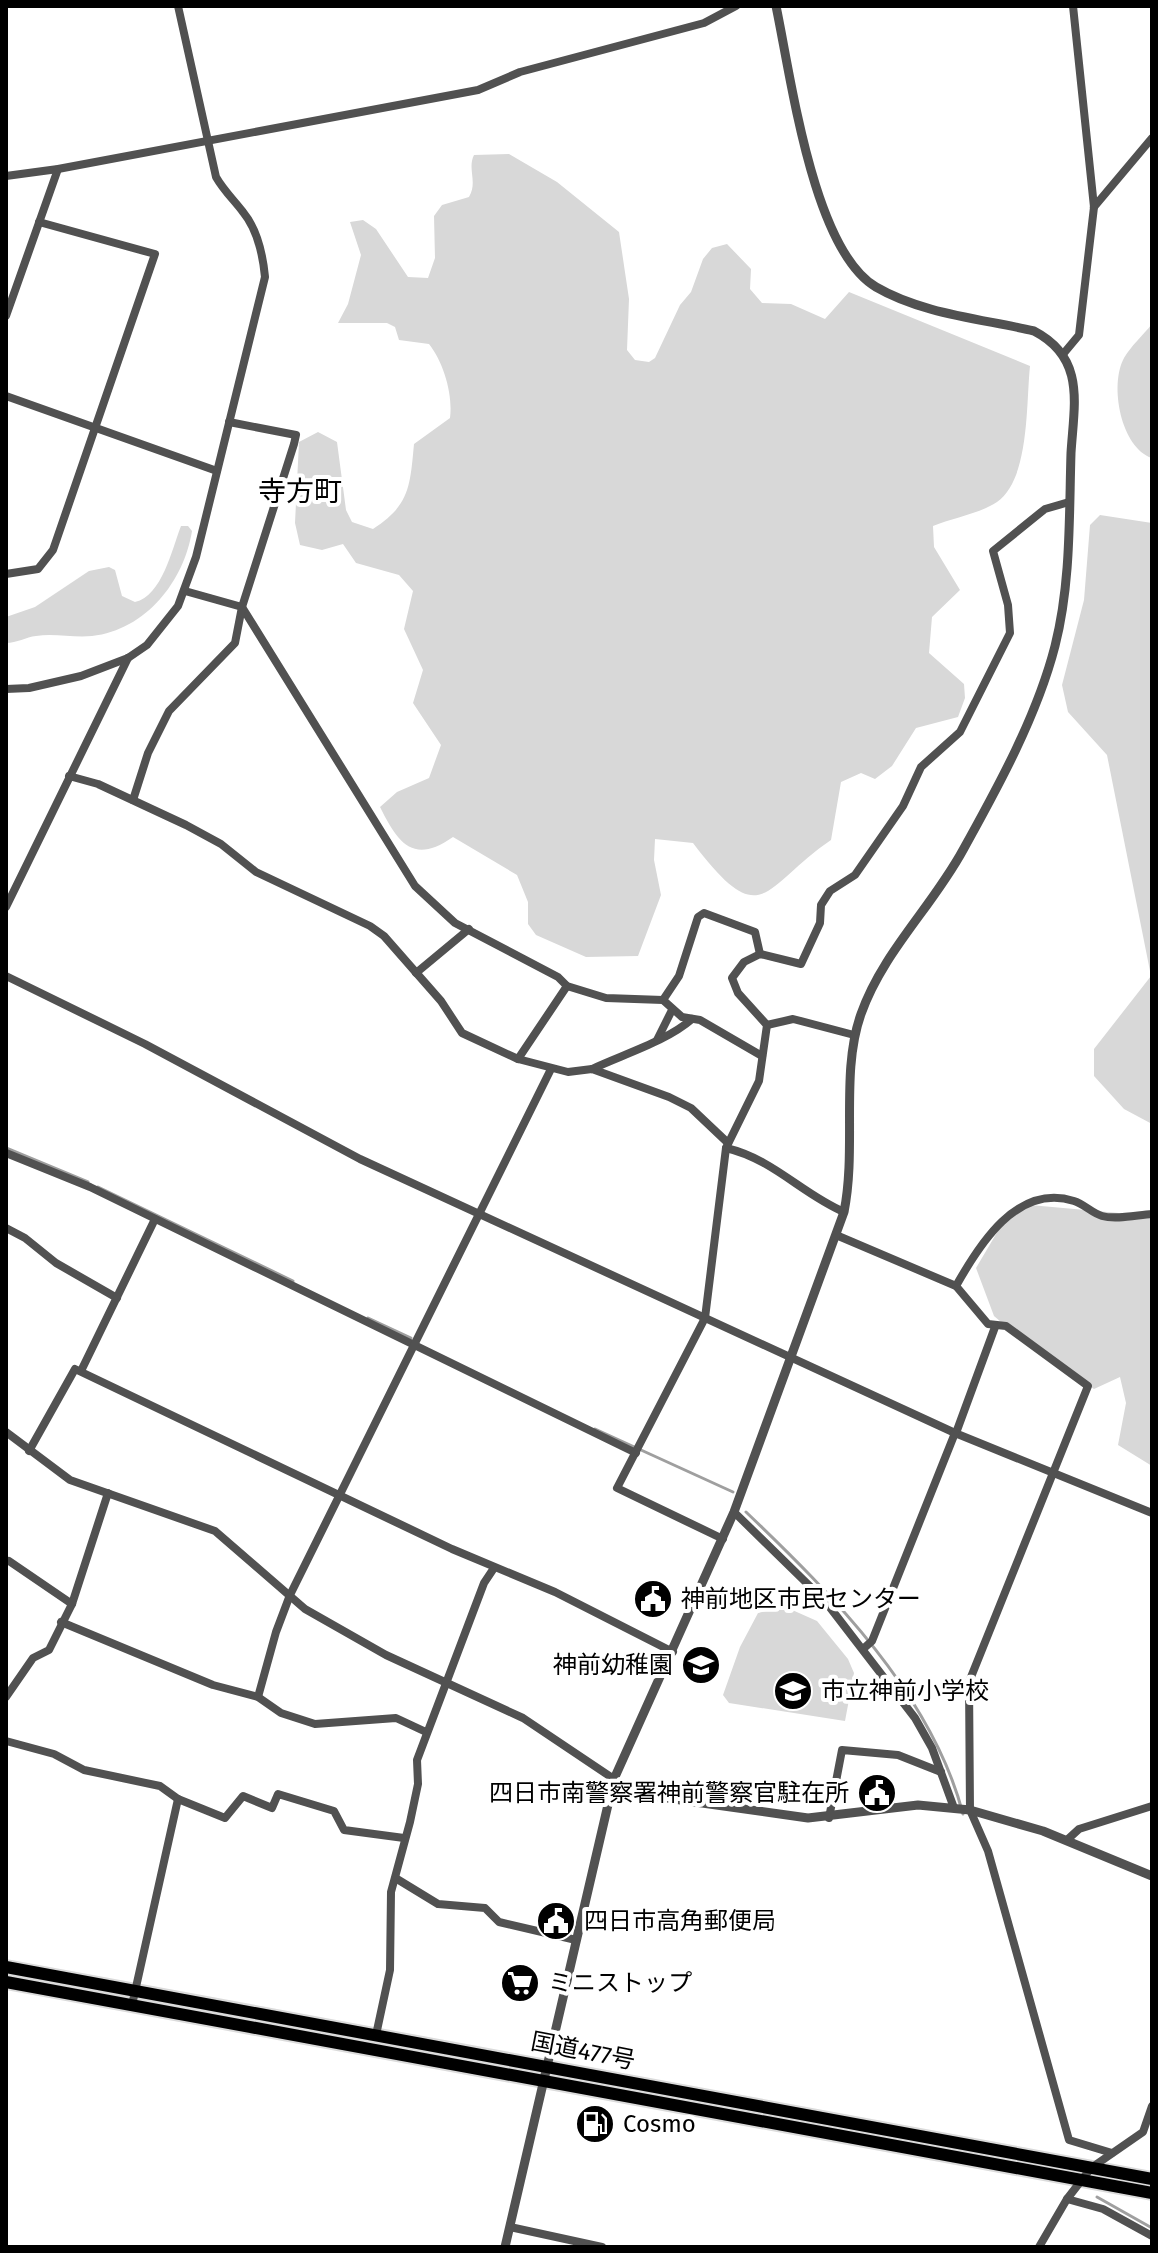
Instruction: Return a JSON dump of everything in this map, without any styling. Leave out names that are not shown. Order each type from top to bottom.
[{"type":"highway","name":"国道477号","points":[[6,1967],[1152,2179]]},
{"type":"highway","name":"国道477号","points":[[6,1982],[1152,2193]]},
{"type":"street","points":[[6,689],[29,688],[81,676],[128,658],[147,645],[178,606],[185,591],[217,471],[265,277],[255,233],[245,213],[224,193],[216,177],[178,6]]},
{"type":"street","points":[[6,176],[58,169],[478,90],[520,72],[704,23],[736,6]]},
{"type":"street","points":[[505,2247],[614,1779],[734,1512],[844,1212],[852,1165],[854,1035],[881,969],[963,850],[1042,684],[1055,646],[1067,576],[1074,385],[1064,353],[1050,339],[1034,331],[909,302],[875,287],[853,269],[824,214],[776,6]]},
{"type":"street","points":[[1064,353],[1079,335],[1094,207],[1073,6]]},
{"type":"street","points":[[1094,207],[1152,138]]},
{"type":"street","points":[[6,316],[58,169]]},
{"type":"street","points":[[6,574],[28,573],[47,562],[155,254],[39,222]]},
{"type":"street","points":[[6,396],[217,471]]},
{"type":"street","points":[[133,800],[148,753],[169,711],[235,643],[242,607],[296,435],[229,422]]},
{"type":"street","points":[[723,1539],[617,1488],[705,1318],[727,1145],[753,1098],[767,1025],[732,984],[736,970],[760,954],[801,964],[806,958],[825,898],[830,891],[855,875],[903,806],[921,767],[960,732],[1010,633],[1008,605],[993,551],[1045,509],[1069,502]]},
{"type":"street","points":[[185,591],[242,607],[415,886],[455,923],[558,977],[567,986],[606,998],[663,1000],[672,1010],[762,1056]]},
{"type":"street","points":[[6,907],[128,658]]},
{"type":"street","points":[[69,776],[133,800],[221,844],[256,872],[370,926],[384,936],[416,973],[462,1033],[518,1059],[551,1069],[592,1069],[691,1108],[727,1145],[801,1183],[820,1202],[844,1212]]},
{"type":"street","points":[[663,1000],[679,976],[698,917],[704,913],[755,932],[760,954]]},
{"type":"street","points":[[416,973],[469,929]]},
{"type":"street","points":[[6,976],[145,1044],[360,1159],[955,1433],[1152,1513]]},
{"type":"street","points":[[518,1059],[545,1024],[567,986]]},
{"type":"street","points":[[657,1040],[672,1010]]},
{"type":"street","points":[[592,1069],[674,1035],[692,1019]]},
{"type":"street","points":[[767,1025],[793,1019],[854,1035]]},
{"type":"street","points":[[258,1697],[290,1595],[551,1069]]},
{"type":"street","points":[[6,1153],[90,1187],[636,1453]]},
{"type":"street","points":[[956,1286],[989,1234],[1022,1207],[1048,1200],[1073,1201],[1103,1216],[1152,1214]]},
{"type":"street","points":[[81,1371],[155,1219]]},
{"type":"street","points":[[6,1228],[25,1238],[56,1263],[117,1298]]},
{"type":"street","points":[[836,1235],[956,1286],[988,1324],[1006,1326],[1088,1386],[969,1682],[962,1809]]},
{"type":"street","points":[[864,1649],[872,1641],[995,1327]]},
{"type":"street","points":[[29,1451],[75,1369],[494,1568],[555,1592],[673,1652]]},
{"type":"street","points":[[6,1432],[70,1480],[215,1531],[305,1609],[386,1655],[523,1718],[638,1794],[784,1815],[829,1818],[918,1805],[962,1809],[1067,1840],[1152,1876]]},
{"type":"street","points":[[6,1697],[33,1658],[49,1650],[72,1604],[108,1493]]},
{"type":"street","points":[[734,1512],[803,1577],[864,1649],[926,1734],[941,1772],[962,1809],[982,1832],[1069,2140],[1112,2153]]},
{"type":"street","points":[[9,1561],[72,1604]]},
{"type":"street","points":[[376,2035],[390,1970],[391,1892],[397,1879],[426,1732],[484,1583],[494,1568]]},
{"type":"street","points":[[61,1622],[213,1685],[258,1697],[281,1713],[315,1724],[396,1718],[426,1732]]},
{"type":"street","points":[[6,1741],[54,1754],[84,1770],[160,1786],[178,1799],[225,1818],[243,1796],[272,1808],[278,1794],[334,1811],[344,1830],[404,1838]]},
{"type":"street","points":[[829,1818],[842,1750],[898,1755],[941,1772]]},
{"type":"street","points":[[132,2005],[178,1799]]},
{"type":"street","points":[[1067,1840],[1079,1829],[1152,1806]]},
{"type":"street","points":[[397,1879],[438,1904],[485,1908],[499,1922],[576,1940]]},
{"type":"street","points":[[1039,2247],[1067,2199],[1091,2168],[1143,2132],[1152,2106]]},
{"type":"street","points":[[1067,2199],[1103,2209],[1152,2236]]},
{"type":"street","points":[[510,2227],[602,2247]]},
{"type":"shaded area","points":[[509,154],[557,182],[619,232],[629,299],[627,350],[635,360],[649,362],[655,358],[680,305],[691,292],[703,259],[712,248],[727,244],[751,269],[750,289],[762,303],[791,304],[825,319],[849,292],[1030,366],[1021,459],[1008,491],[990,506],[933,526],[934,547],[960,590],[932,617],[929,653],[964,684],[965,698],[958,717],[916,728],[892,766],[875,779],[861,773],[841,782],[831,840],[762,894],[749,895],[734,888],[693,843],[655,839],[654,860],[661,895],[638,956],[586,957],[536,935],[528,924],[528,902],[517,875],[453,837],[427,849],[408,846],[400,840],[380,807],[397,792],[429,778],[441,745],[413,703],[423,670],[404,629],[413,591],[399,575],[356,563],[343,544],[322,550],[300,545],[295,523],[299,442],[318,432],[337,442],[346,510],[352,522],[373,529],[394,512],[406,493],[414,444],[450,418],[446,380],[429,344],[399,340],[395,327],[387,323],[338,323],[348,304],[361,255],[350,222],[363,220],[376,229],[408,277],[428,278],[435,258],[434,216],[442,205],[469,197],[473,186],[474,155]]},
{"type":"shaded area","points":[[1152,324],[1152,458],[1132,442],[1126,429],[1118,399],[1118,384],[1124,358]]},
{"type":"shaded area","points":[[1100,515],[1152,523],[1152,1124],[1124,1109],[1094,1076],[1094,1049],[1151,976],[1107,755],[1068,712],[1062,685],[1084,600],[1090,525]]},
{"type":"shaded area","points":[[181,526],[188,526],[192,531],[181,568],[159,600],[129,624],[92,636],[43,635],[6,643],[6,617],[35,607],[89,571],[109,567],[115,570],[122,596],[135,602],[144,598],[165,570]]},
{"type":"shaded area","points":[[1030,1205],[1152,1216],[1152,1466],[1118,1445],[1126,1403],[1120,1377],[1094,1389],[1029,1346],[994,1316],[976,1268],[1005,1219]]},
{"type":"shaded area","points":[[772,1601],[817,1621],[848,1659],[854,1673],[845,1721],[729,1703],[723,1695],[740,1647],[758,1613],[766,1611]]},
{"type":"waterway","points":[[6,1148],[88,1182]]},
{"type":"waterway","points":[[98,1187],[293,1281]]},
{"type":"waterway","points":[[368,1318],[411,1338]]},
{"type":"waterway","points":[[595,1429],[733,1492]]},
{"type":"waterway","points":[[746,1512],[812,1577],[875,1649],[928,1728],[948,1770],[963,1814]]},
{"type":"waterway","points":[[1097,2197],[1152,2228]]},
{"type":"place","name":"神前地区市民センター","points":[[653,1599]]},
{"type":"place","name":"神前幼稚園","points":[[701,1665]]},
{"type":"place","name":"市立神前小学校","points":[[793,1691]]},
{"type":"place","name":"四日市南警察署神前警察官駐在所","points":[[877,1793]]},
{"type":"place","name":"四日市高角郵便局","points":[[556,1921]]},
{"type":"place","name":"ミニストップ","points":[[520,1983]]},
{"type":"place","name":"Cosmo","points":[[595,2124]]},
{"type":"district","name":"寺方町","points":[[300,491]]}]
